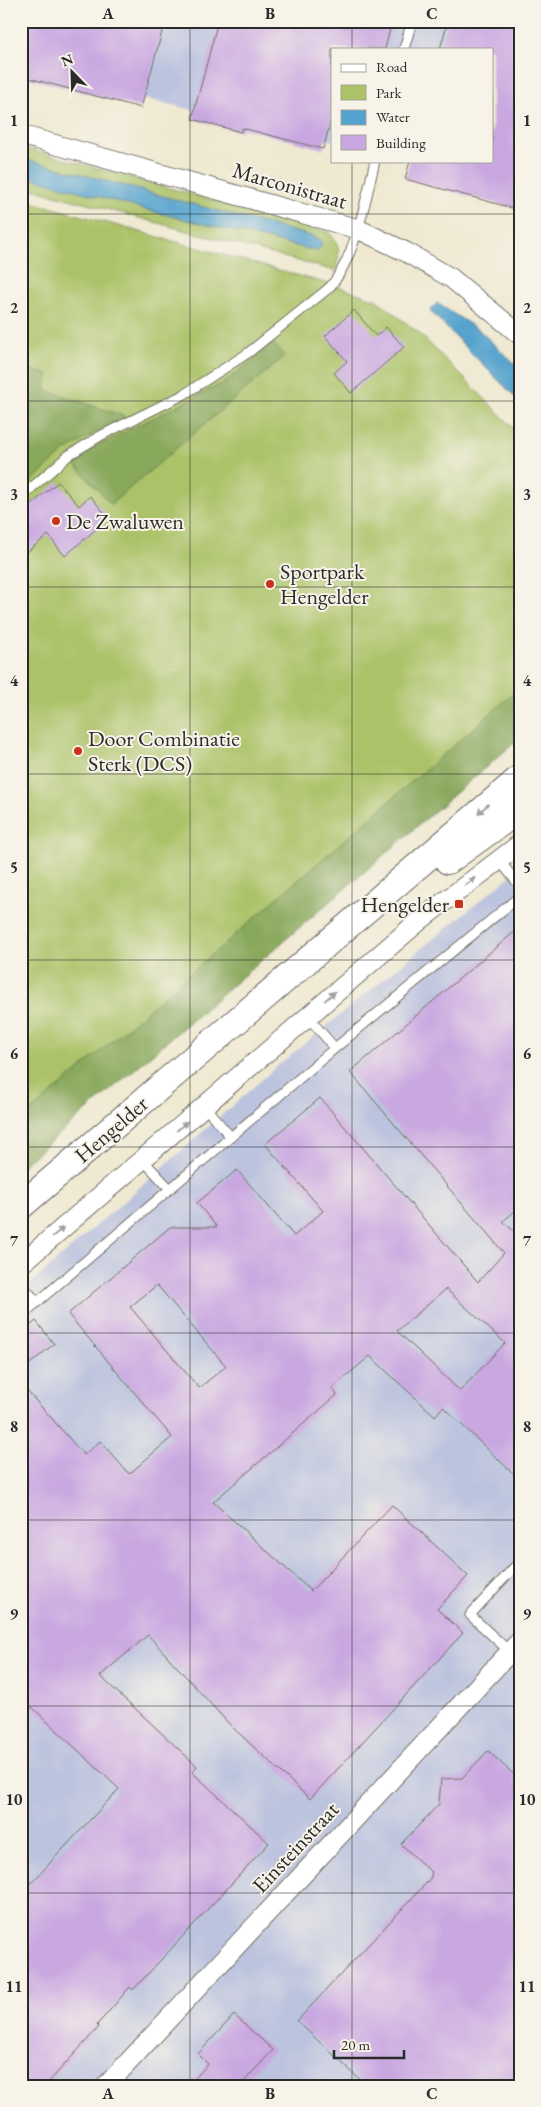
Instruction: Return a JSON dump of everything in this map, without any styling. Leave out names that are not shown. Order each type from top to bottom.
[{"type":"main road","name":"Hengelder","points":[[21,1206],[520,778]]},
{"type":"main road","name":"Hengelder","points":[[21,1223],[399,898],[520,809]]},
{"type":"street","name":"Marconistraat","points":[[21,135],[358,229],[406,252],[451,278],[520,335]]},
{"type":"street","name":"Hengelder","points":[[21,1264],[418,921],[520,844]]},
{"type":"street","name":"Einsteinstraat","points":[[106,2086],[515,1646]]},
{"type":"lane","points":[[404,48],[412,21]]},
{"type":"lane","points":[[21,497],[69,455],[102,435],[183,395],[248,353],[338,278],[358,229],[375,162]]},
{"type":"lane","points":[[499,860],[520,886]]},
{"type":"lane","points":[[21,1316],[335,1048],[520,896]]},
{"type":"lane","points":[[307,1016],[335,1048]]},
{"type":"lane","points":[[204,1106],[231,1137]]},
{"type":"lane","points":[[143,1160],[170,1189]]},
{"type":"lane","points":[[21,1284],[38,1302]]},
{"type":"lane","points":[[515,1646],[470,1615],[520,1561]]},
{"type":"shaded area","points":[[21,21],[520,21],[494,151],[494,48],[331,48],[331,141],[21,71]]},
{"type":"shaded area","points":[[520,868],[520,2086],[21,2086],[21,1292],[275,1068]]},
{"type":"green space","points":[[21,147],[328,232],[335,240],[338,250],[335,271],[21,186],[21,175],[154,212],[317,251],[318,238],[21,158]]},
{"type":"green space","name":"Sportpark Hengelder","points":[[21,199],[336,286],[377,300],[419,333],[509,423],[520,437],[520,732],[21,1162]]},
{"type":"green space","points":[[273,343],[285,356],[111,504],[72,461],[89,450],[225,382]]},
{"type":"green space","points":[[21,367],[49,375],[45,390],[124,416],[65,451],[21,490],[21,450],[32,439],[21,426]]},
{"type":"green space","points":[[520,688],[520,738],[21,1167],[21,1120]]},
{"type":"water","points":[[21,158],[311,236],[320,240],[322,246],[317,251],[154,212],[21,175]]},
{"type":"water","points":[[437,303],[479,330],[520,369],[520,402],[432,313],[430,310]]},
{"type":"building","points":[[21,21],[165,21],[141,108],[21,76]]},
{"type":"building","points":[[218,21],[392,21],[385,48],[331,48],[331,121],[323,149],[242,128],[241,132],[192,119]]},
{"type":"building","points":[[448,21],[520,21],[520,210],[405,179],[410,162],[494,162],[494,48],[440,48]]},
{"type":"building","points":[[354,310],[376,336],[386,327],[404,347],[351,393],[334,373],[347,361],[325,336]]},
{"type":"building","points":[[58,482],[79,506],[90,496],[109,518],[65,556],[48,535],[21,557],[21,513]]},
{"type":"building","points":[[520,927],[520,1207],[503,1221],[520,1237],[520,1480],[443,1407],[435,1416],[370,1356],[332,1388],[337,1395],[213,1502],[311,1591],[392,1505],[468,1576],[437,1609],[463,1633],[310,1799],[230,1725],[148,1635],[100,1676],[197,1766],[192,1772],[269,1843],[133,1990],[130,1987],[97,2025],[99,2027],[45,2086],[28,2086],[21,2080],[21,1894],[119,1789],[32,1707],[21,1719],[21,1384],[84,1455],[100,1441],[129,1474],[172,1437],[68,1314],[170,1227],[217,1227],[197,1203],[237,1170],[294,1236],[323,1211],[265,1144],[320,1098],[478,1282],[504,1253],[350,1072]],"holes":[[[157,1285],[226,1366],[199,1388],[130,1307]],[[446,1289],[505,1343],[460,1391],[397,1331]]]},
{"type":"building","points":[[36,1321],[54,1344],[21,1371],[21,1333]]},
{"type":"building","points":[[488,1751],[520,1780],[520,2086],[367,2086],[297,2021],[430,1879],[432,1873],[401,1844],[439,1804],[441,1779],[462,1778]]},
{"type":"building","points":[[234,2015],[273,2050],[240,2086],[188,2086],[208,2064],[198,2054]]},
{"type":"place","name":"De Zwaluwen","points":[[56,521]]},
{"type":"place","name":"Sportpark Hengelder","points":[[270,584]]},
{"type":"place","name":"Door Combinatie Sterk (DCS)","points":[[78,751]]},
{"type":"place","name":"Hengelder","points":[[459,904]]}]
